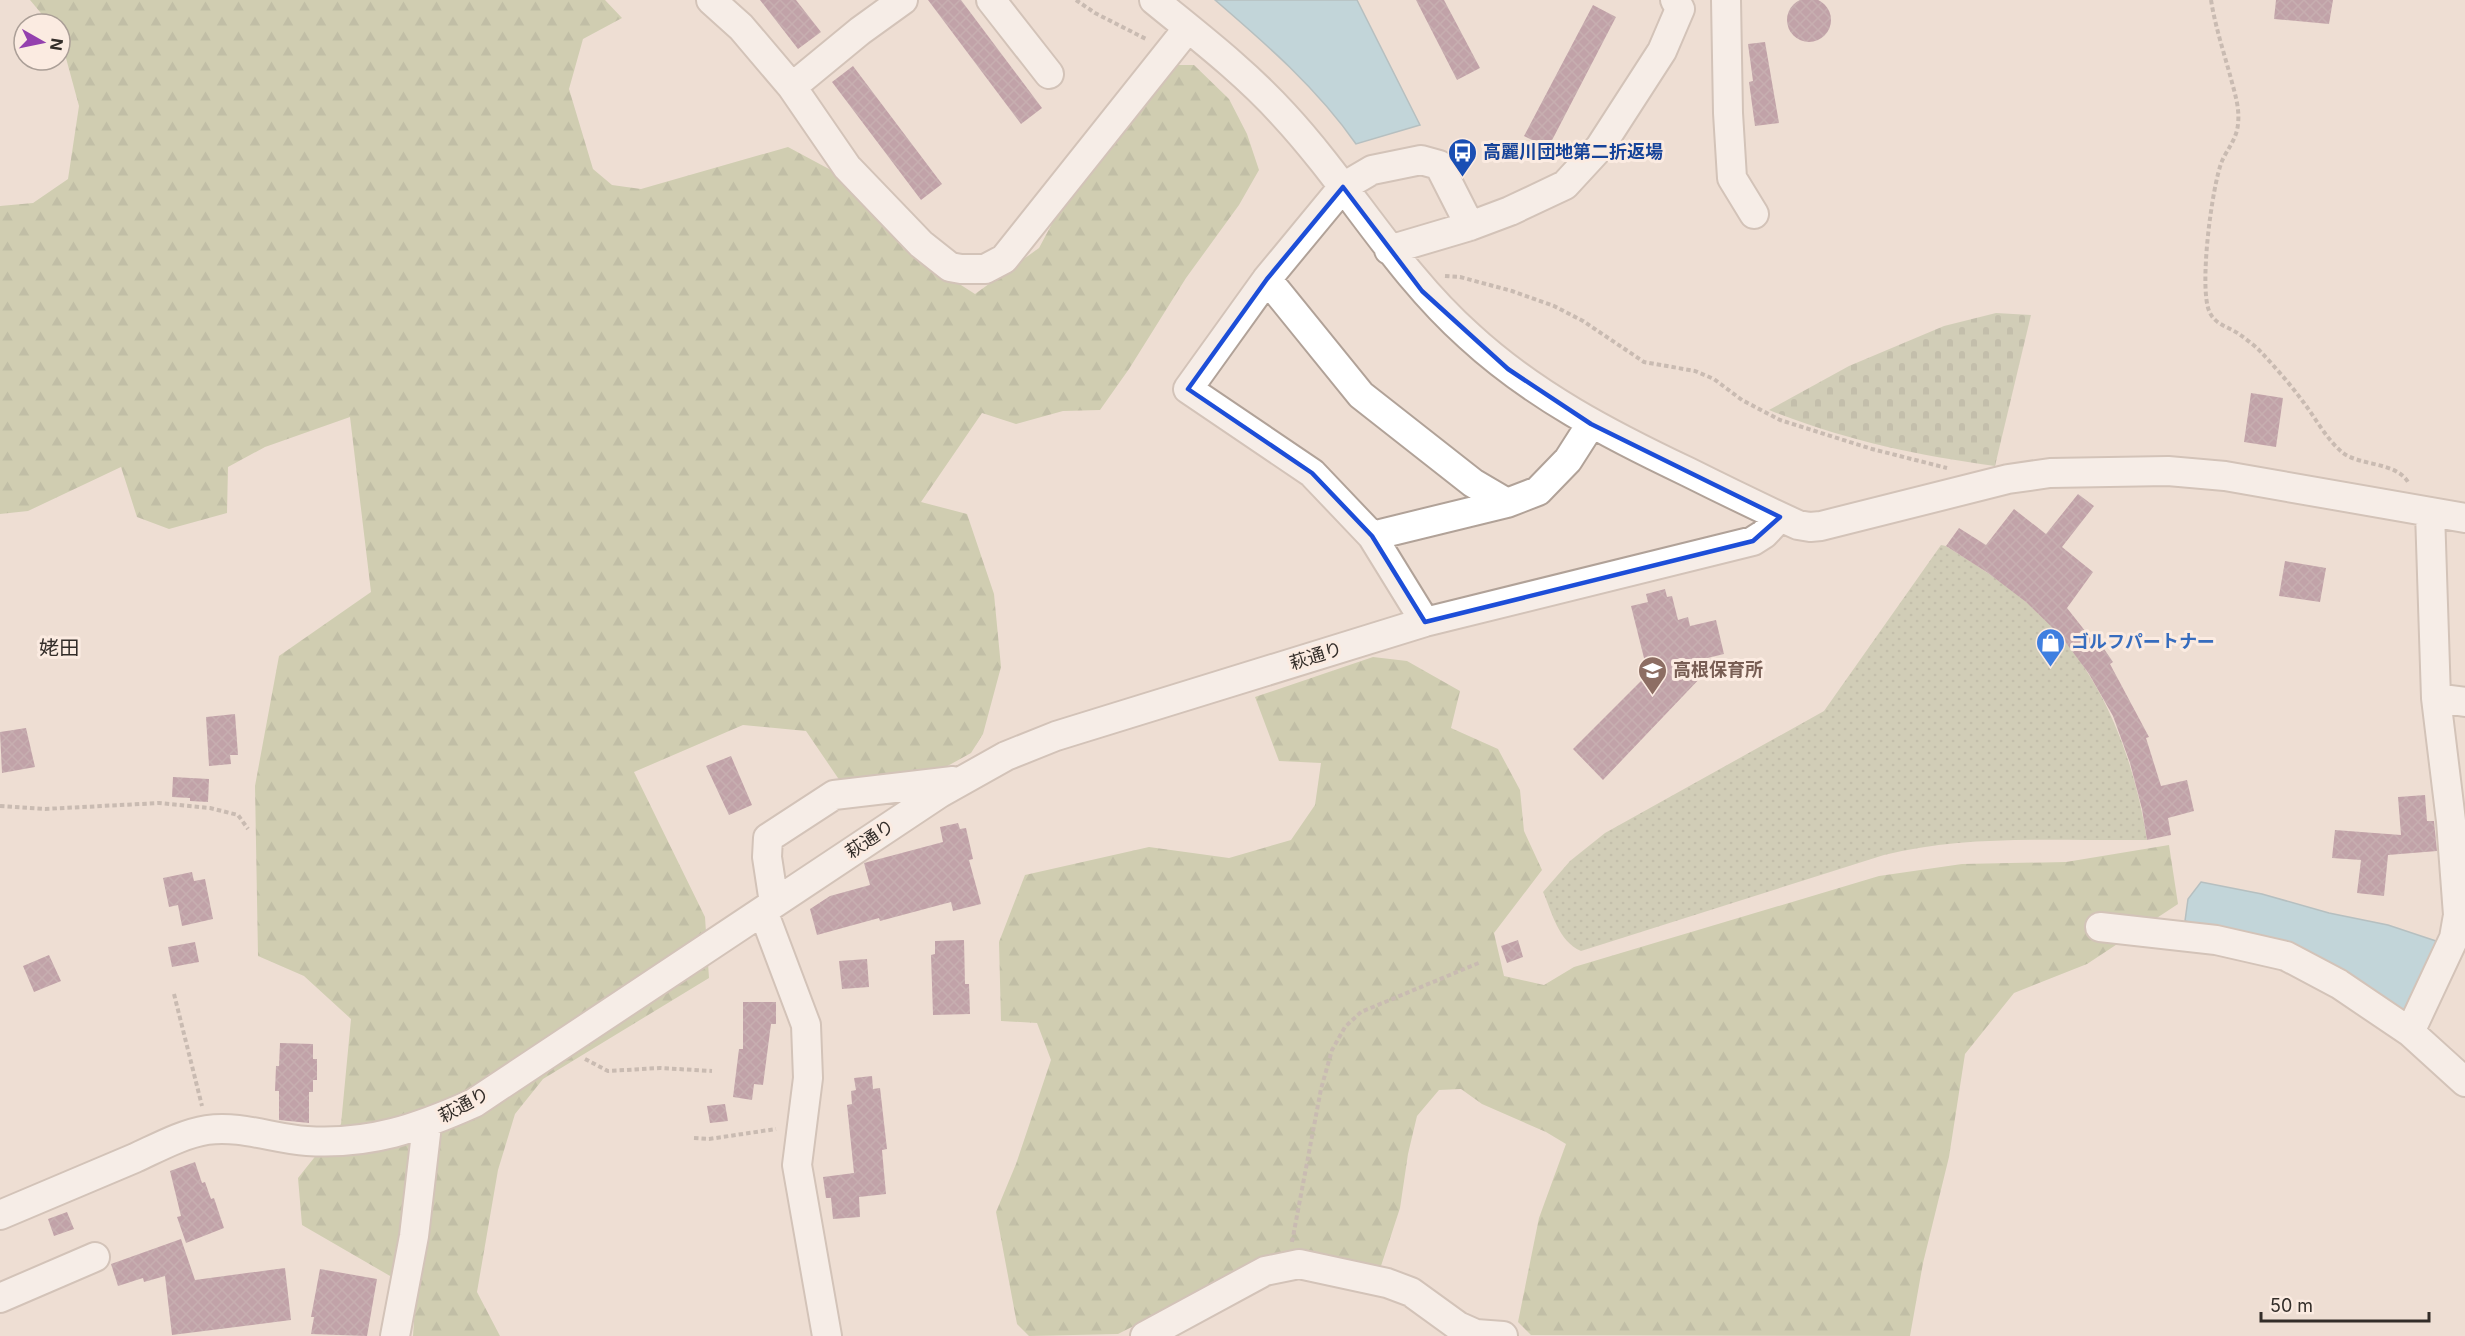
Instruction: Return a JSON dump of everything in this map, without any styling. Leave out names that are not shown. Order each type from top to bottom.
[{"type":"street","points":[[711,0],[741,27],[792,87],[847,167],[921,244],[950,267],[985,269],[1004,259],[1188,28]]},
{"type":"street","points":[[792,87],[860,31],[903,0]]},
{"type":"street","points":[[991,0],[1049,74]]},
{"type":"street","points":[[1154,0],[1283,113],[1422,291],[1508,369],[1591,424],[1780,517],[1810,527],[2008,479],[2050,472],[2168,471],[2225,476],[2465,518]]},
{"type":"street","points":[[1726,0],[1728,113],[1732,178],[1754,214]]},
{"type":"street","points":[[1389,249],[1470,226],[1510,211],[1565,185],[1606,137],[1662,51],[1682,3]]},
{"type":"street","points":[[1425,622],[1372,536],[1312,473],[1188,389],[1268,279],[1343,187],[1372,170],[1421,160],[1439,165],[1470,226]]},
{"type":"street","points":[[1268,279],[1361,395],[1473,483],[1507,503]]},
{"type":"street","points":[[1372,536],[1507,503],[1538,491],[1568,460],[1591,424]]},
{"type":"street","points":[[2410,1032],[2454,938],[2458,915],[2458,822],[2436,698],[2422,511]]},
{"type":"street","name":"萩通り","points":[[0,1215],[174,1141],[208,1130],[254,1132],[306,1141],[358,1140],[390,1135],[427,1125],[474,1103],[961,780],[1006,756],[1056,736],[1425,622],[1753,541],[1764,534],[1780,517]]},
{"type":"street","points":[[2436,698],[2465,702]]},
{"type":"street","points":[[827,1336],[796,1165],[808,1078],[806,1025],[768,907],[768,838],[834,795],[961,780]]},
{"type":"street","points":[[2100,927],[2216,940],[2286,956],[2339,984],[2410,1032],[2465,1082]]},
{"type":"street","points":[[394,1336],[414,1236],[427,1125]]},
{"type":"street","points":[[0,1298],[95,1257]]},
{"type":"street","points":[[1145,1336],[1265,1270],[1299,1264],[1387,1283],[1411,1293],[1458,1326],[1476,1334],[1503,1336]]},
{"type":"path","points":[[1076,0],[1095,13],[1151,41]]},
{"type":"path","points":[[2211,0],[2238,105],[2238,124],[2233,141],[2222,160],[2215,184],[2205,268],[2206,294],[2210,313],[2222,326],[2237,333],[2259,351],[2343,453],[2360,461],[2392,470],[2406,478],[2422,511]]},
{"type":"path","points":[[1437,275],[1460,277],[1502,288],[1554,306],[1583,321],[1644,362],[1695,371],[1714,379],[1742,400],[1780,420],[1832,438],[1955,470]]},
{"type":"path","points":[[0,806],[45,809],[159,803],[210,808],[238,815],[248,829]]},
{"type":"path","points":[[1287,1266],[1321,1089],[1332,1050],[1345,1027],[1361,1012],[1481,962]]},
{"type":"path","points":[[174,994],[208,1130]]},
{"type":"path","points":[[563,1043],[590,1063],[608,1071],[660,1068],[712,1071]]},
{"type":"path","points":[[694,1138],[709,1139],[801,1124]]},
{"type":"highlighted area","points":[[1343,187],[1422,291],[1508,369],[1591,424],[1780,517],[1753,541],[1425,622],[1372,536],[1312,473],[1188,389],[1267,279]]},
{"type":"green space","points":[[30,0],[605,0],[622,18],[583,39],[569,89],[593,169],[612,185],[641,189],[788,147],[842,176],[925,262],[975,294],[1039,248],[1078,175],[1176,65],[1194,65],[1229,99],[1247,134],[1259,170],[1239,205],[1186,278],[1129,369],[1100,410],[1063,411],[1016,424],[982,413],[921,502],[967,514],[994,594],[1001,667],[983,734],[971,753],[924,779],[840,781],[806,731],[743,725],[634,772],[705,917],[709,978],[543,1079],[515,1114],[498,1170],[477,1292],[500,1336],[413,1336],[416,1291],[302,1225],[298,1178],[341,1124],[351,1019],[304,976],[258,956],[255,786],[279,656],[371,592],[350,417],[265,447],[228,467],[227,513],[169,529],[137,517],[121,467],[28,511],[0,514],[0,206],[33,203],[68,179],[79,106],[70,72],[72,72],[72,12],[40,12]]},
{"type":"green space","points":[[1996,313],[2031,315],[1995,466],[1880,445],[1825,430],[1769,410],[1849,366],[1944,326]]},
{"type":"green space","points":[[1941,545],[1946,546],[2016,593],[2050,625],[2092,679],[2121,740],[2141,806],[2147,840],[1981,841],[1916,848],[1884,855],[1581,951],[1573,946],[1561,933],[1543,892],[1570,861],[1605,833],[1824,711]]},
{"type":"green space","points":[[1373,657],[1407,661],[1460,691],[1451,728],[1498,749],[1520,790],[1524,831],[1542,870],[1494,933],[1504,976],[1544,985],[1574,967],[1879,876],[1962,864],[2066,862],[2169,845],[2178,904],[2087,964],[2014,993],[1965,1054],[1949,1157],[1923,1263],[1910,1336],[1531,1335],[1518,1322],[1539,1218],[1566,1144],[1546,1132],[1482,1104],[1461,1089],[1439,1090],[1417,1116],[1408,1154],[1400,1208],[1380,1269],[1280,1252],[1244,1273],[1118,1334],[1029,1336],[1017,1324],[996,1212],[1016,1164],[1051,1060],[1037,1023],[1001,1021],[999,942],[1025,875],[1149,847],[1229,858],[1291,840],[1315,805],[1321,763],[1279,761],[1255,697]]},
{"type":"water","points":[[1215,0],[1357,0],[1420,125],[1356,144],[1308,85]]},
{"type":"water","points":[[2201,882],[2262,894],[2329,913],[2388,925],[2439,942],[2405,1017],[2221,931],[2185,921],[2188,899]]},
{"type":"building","points":[[1809,-2],[1825,4],[1831,20],[1825,36],[1809,42],[1793,36],[1787,20],[1793,4]]},
{"type":"building","points":[[760,0],[796,0],[821,32],[798,49]]},
{"type":"building","points":[[928,0],[961,0],[1042,108],[1021,124]]},
{"type":"building","points":[[1416,0],[1444,0],[1480,68],[1457,80]]},
{"type":"building","points":[[2276,0],[2333,0],[2329,24],[2274,19]]},
{"type":"building","points":[[1593,5],[1616,17],[1548,148],[1524,136]]},
{"type":"building","points":[[1765,42],[1779,123],[1755,126],[1749,82],[1753,81],[1748,44]]},
{"type":"building","points":[[853,66],[942,184],[921,200],[832,82]]},
{"type":"building","points":[[2251,393],[2283,398],[2276,447],[2244,442]]},
{"type":"building","points":[[2078,494],[2094,506],[2062,547],[2093,572],[2067,608],[2097,646],[2100,643],[2113,662],[2110,664],[2149,737],[2146,738],[2161,786],[2187,780],[2194,811],[2168,818],[2171,835],[2147,840],[2142,809],[2130,763],[2113,716],[2089,674],[2061,636],[2026,602],[1988,573],[1946,546],[1959,528],[1986,545],[2014,509],[2046,534]]},
{"type":"building","points":[[2285,561],[2326,568],[2320,602],[2279,596]]},
{"type":"building","points":[[1665,589],[1667,597],[1672,596],[1678,620],[1688,617],[1690,626],[1716,620],[1724,654],[1691,662],[1704,674],[1603,780],[1573,749],[1648,674],[1631,606],[1648,602],[1646,594]]},
{"type":"building","points":[[235,714],[238,755],[230,755],[231,764],[209,766],[206,717]]},
{"type":"building","points":[[26,728],[35,767],[2,773],[0,732]]},
{"type":"building","points":[[731,756],[752,805],[729,815],[706,766]]},
{"type":"building","points":[[173,777],[209,779],[208,802],[172,797]]},
{"type":"building","points":[[2425,795],[2427,821],[2434,821],[2437,851],[2388,855],[2384,896],[2357,893],[2361,860],[2332,858],[2335,830],[2401,835],[2398,797]]},
{"type":"building","points":[[958,823],[960,829],[966,828],[973,859],[969,860],[981,904],[953,911],[951,902],[817,935],[810,909],[830,896],[870,885],[864,863],[943,842],[940,827]]},
{"type":"building","points":[[192,872],[194,881],[205,879],[213,919],[182,926],[178,905],[169,907],[163,878]]},
{"type":"building","points":[[964,940],[965,984],[969,984],[970,1014],[933,1015],[931,955],[935,954],[935,941]]},
{"type":"building","points":[[1518,940],[1523,957],[1507,963],[1501,946]]},
{"type":"building","points":[[195,942],[199,962],[172,967],[168,947]]},
{"type":"building","points":[[49,955],[61,981],[34,992],[23,966]]},
{"type":"building","points":[[867,959],[869,987],[842,989],[839,961]]},
{"type":"building","points":[[743,1002],[776,1002],[776,1024],[771,1024],[763,1085],[754,1084],[752,1100],[733,1097],[739,1049],[743,1049]]},
{"type":"building","points":[[280,1043],[313,1044],[313,1059],[317,1059],[317,1080],[313,1080],[313,1092],[309,1092],[309,1123],[279,1120],[279,1091],[275,1091]]},
{"type":"building","points":[[872,1076],[873,1089],[880,1088],[887,1149],[882,1150],[886,1194],[859,1197],[860,1217],[833,1219],[831,1198],[826,1198],[823,1177],[854,1173],[847,1105],[852,1104],[851,1091],[856,1090],[854,1078]]},
{"type":"building","points":[[725,1104],[728,1121],[710,1123],[707,1106]]},
{"type":"building","points":[[195,1162],[202,1183],[205,1182],[211,1199],[214,1198],[224,1228],[186,1243],[177,1217],[181,1216],[170,1171]]},
{"type":"building","points":[[67,1212],[74,1229],[54,1236],[48,1219]]},
{"type":"building","points":[[181,1239],[195,1280],[285,1268],[291,1320],[172,1335],[165,1276],[144,1282],[143,1278],[118,1286],[111,1264]]},
{"type":"building","points":[[320,1269],[377,1279],[367,1336],[311,1334],[314,1317],[311,1317]]},
{"type":"place","name":"高麗川団地第二折返場","points":[[1462,178]]},
{"type":"place","name":"ゴルフパートナー","points":[[2050,668]]},
{"type":"place","name":"高根保育所","points":[[1652,696]]},
{"type":"district","name":"姥田","points":[[59,648]]}]
